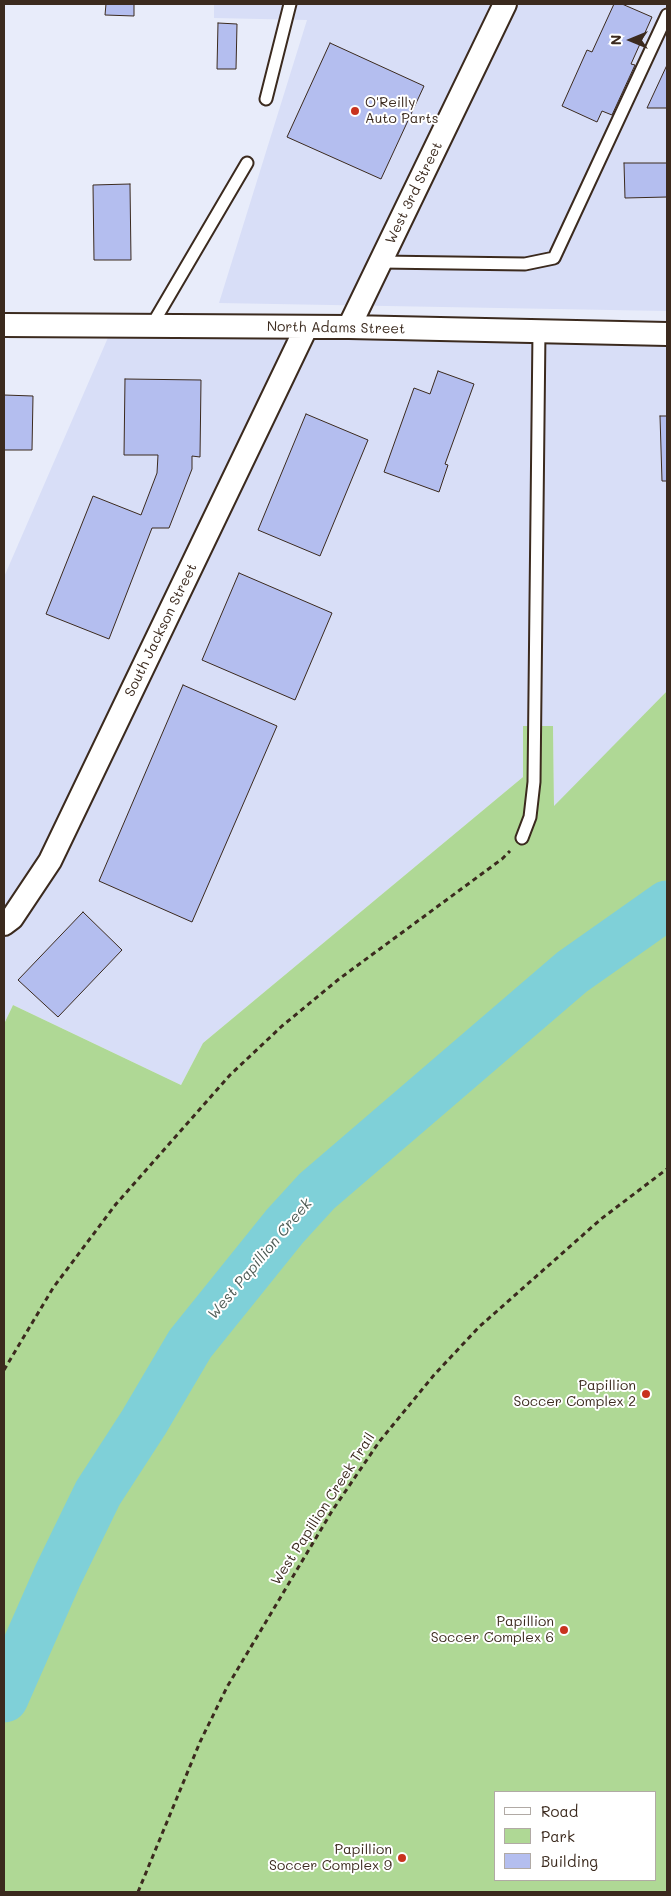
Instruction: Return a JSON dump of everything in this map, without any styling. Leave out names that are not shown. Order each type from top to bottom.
[{"type":"street","name":"West 3rd Street","points":[[349,328],[505,4]]},
{"type":"street","name":"North Adams Street","points":[[4,325],[152,325],[667,334]]},
{"type":"street","name":"South Jackson Street","points":[[4,924],[12,918],[50,862],[306,328]]},
{"type":"lane","points":[[266,99],[290,4]]},
{"type":"lane","points":[[381,262],[525,264],[554,258],[667,15]]},
{"type":"lane","points":[[152,325],[247,163]]},
{"type":"lane","points":[[522,838],[530,817],[534,782],[539,331]]},
{"type":"path","points":[[4,1370],[53,1288],[116,1204],[230,1075],[282,1026],[339,979],[502,859],[522,838]]},
{"type":"path","name":"West Papillion Creek Trail","points":[[138,1892],[200,1742],[227,1687],[327,1519],[379,1442],[434,1375],[486,1320],[601,1219],[667,1169]]},
{"type":"shaded area","points":[[214,4],[667,4],[667,311],[219,303],[307,20],[214,18]]},
{"type":"shaded area","points":[[113,326],[667,335],[667,691],[554,807],[553,726],[523,777],[203,1043],[181,1085],[13,1005],[4,1024],[4,577]]},
{"type":"green space","points":[[667,691],[667,1892],[4,1892],[4,1024],[13,1005],[181,1085],[203,1043],[523,777],[523,726],[553,726],[554,806]]},
{"type":"building","points":[[106,4],[134,4],[134,16],[105,15]]},
{"type":"building","points":[[614,4],[622,4],[652,17],[631,64],[635,65],[612,115],[602,111],[597,122],[562,106],[587,50],[592,52]]},
{"type":"building","points":[[218,23],[237,24],[236,69],[217,69]]},
{"type":"building","name":"O'Reilly Auto Parts","points":[[330,43],[424,86],[381,179],[287,137]]},
{"type":"building","points":[[667,65],[667,108],[647,108]]},
{"type":"building","points":[[624,163],[667,163],[667,197],[625,198]]},
{"type":"building","points":[[130,184],[131,260],[94,260],[93,185]]},
{"type":"building","points":[[438,371],[474,384],[445,464],[448,465],[439,492],[384,472],[414,388],[430,394]]},
{"type":"building","points":[[125,379],[201,380],[200,457],[192,456],[192,469],[169,528],[152,528],[109,639],[46,614],[93,496],[141,515],[157,473],[158,455],[124,455]]},
{"type":"building","points":[[4,395],[33,396],[32,450],[4,450]]},
{"type":"building","points":[[306,414],[368,440],[320,556],[258,530]]},
{"type":"building","points":[[660,416],[667,416],[667,481],[662,481]]},
{"type":"building","points":[[239,573],[332,613],[295,700],[202,660]]},
{"type":"building","points":[[183,685],[277,726],[192,922],[99,881]]},
{"type":"building","points":[[83,912],[122,950],[58,1017],[18,980]]},
{"type":"waterway","name":"West Papillion Creek","points":[[4,1698],[58,1575],[98,1493],[144,1422],[190,1344],[285,1226],[317,1191],[572,972],[667,905]]},
{"type":"place","name":"O'Reilly Auto Parts","points":[[355,111]]},
{"type":"place","name":"Papillion Soccer Complex 2","points":[[646,1394]]},
{"type":"place","name":"Papillion Soccer Complex 6","points":[[564,1630]]},
{"type":"place","name":"Papillion Soccer Complex 9","points":[[402,1858]]}]
